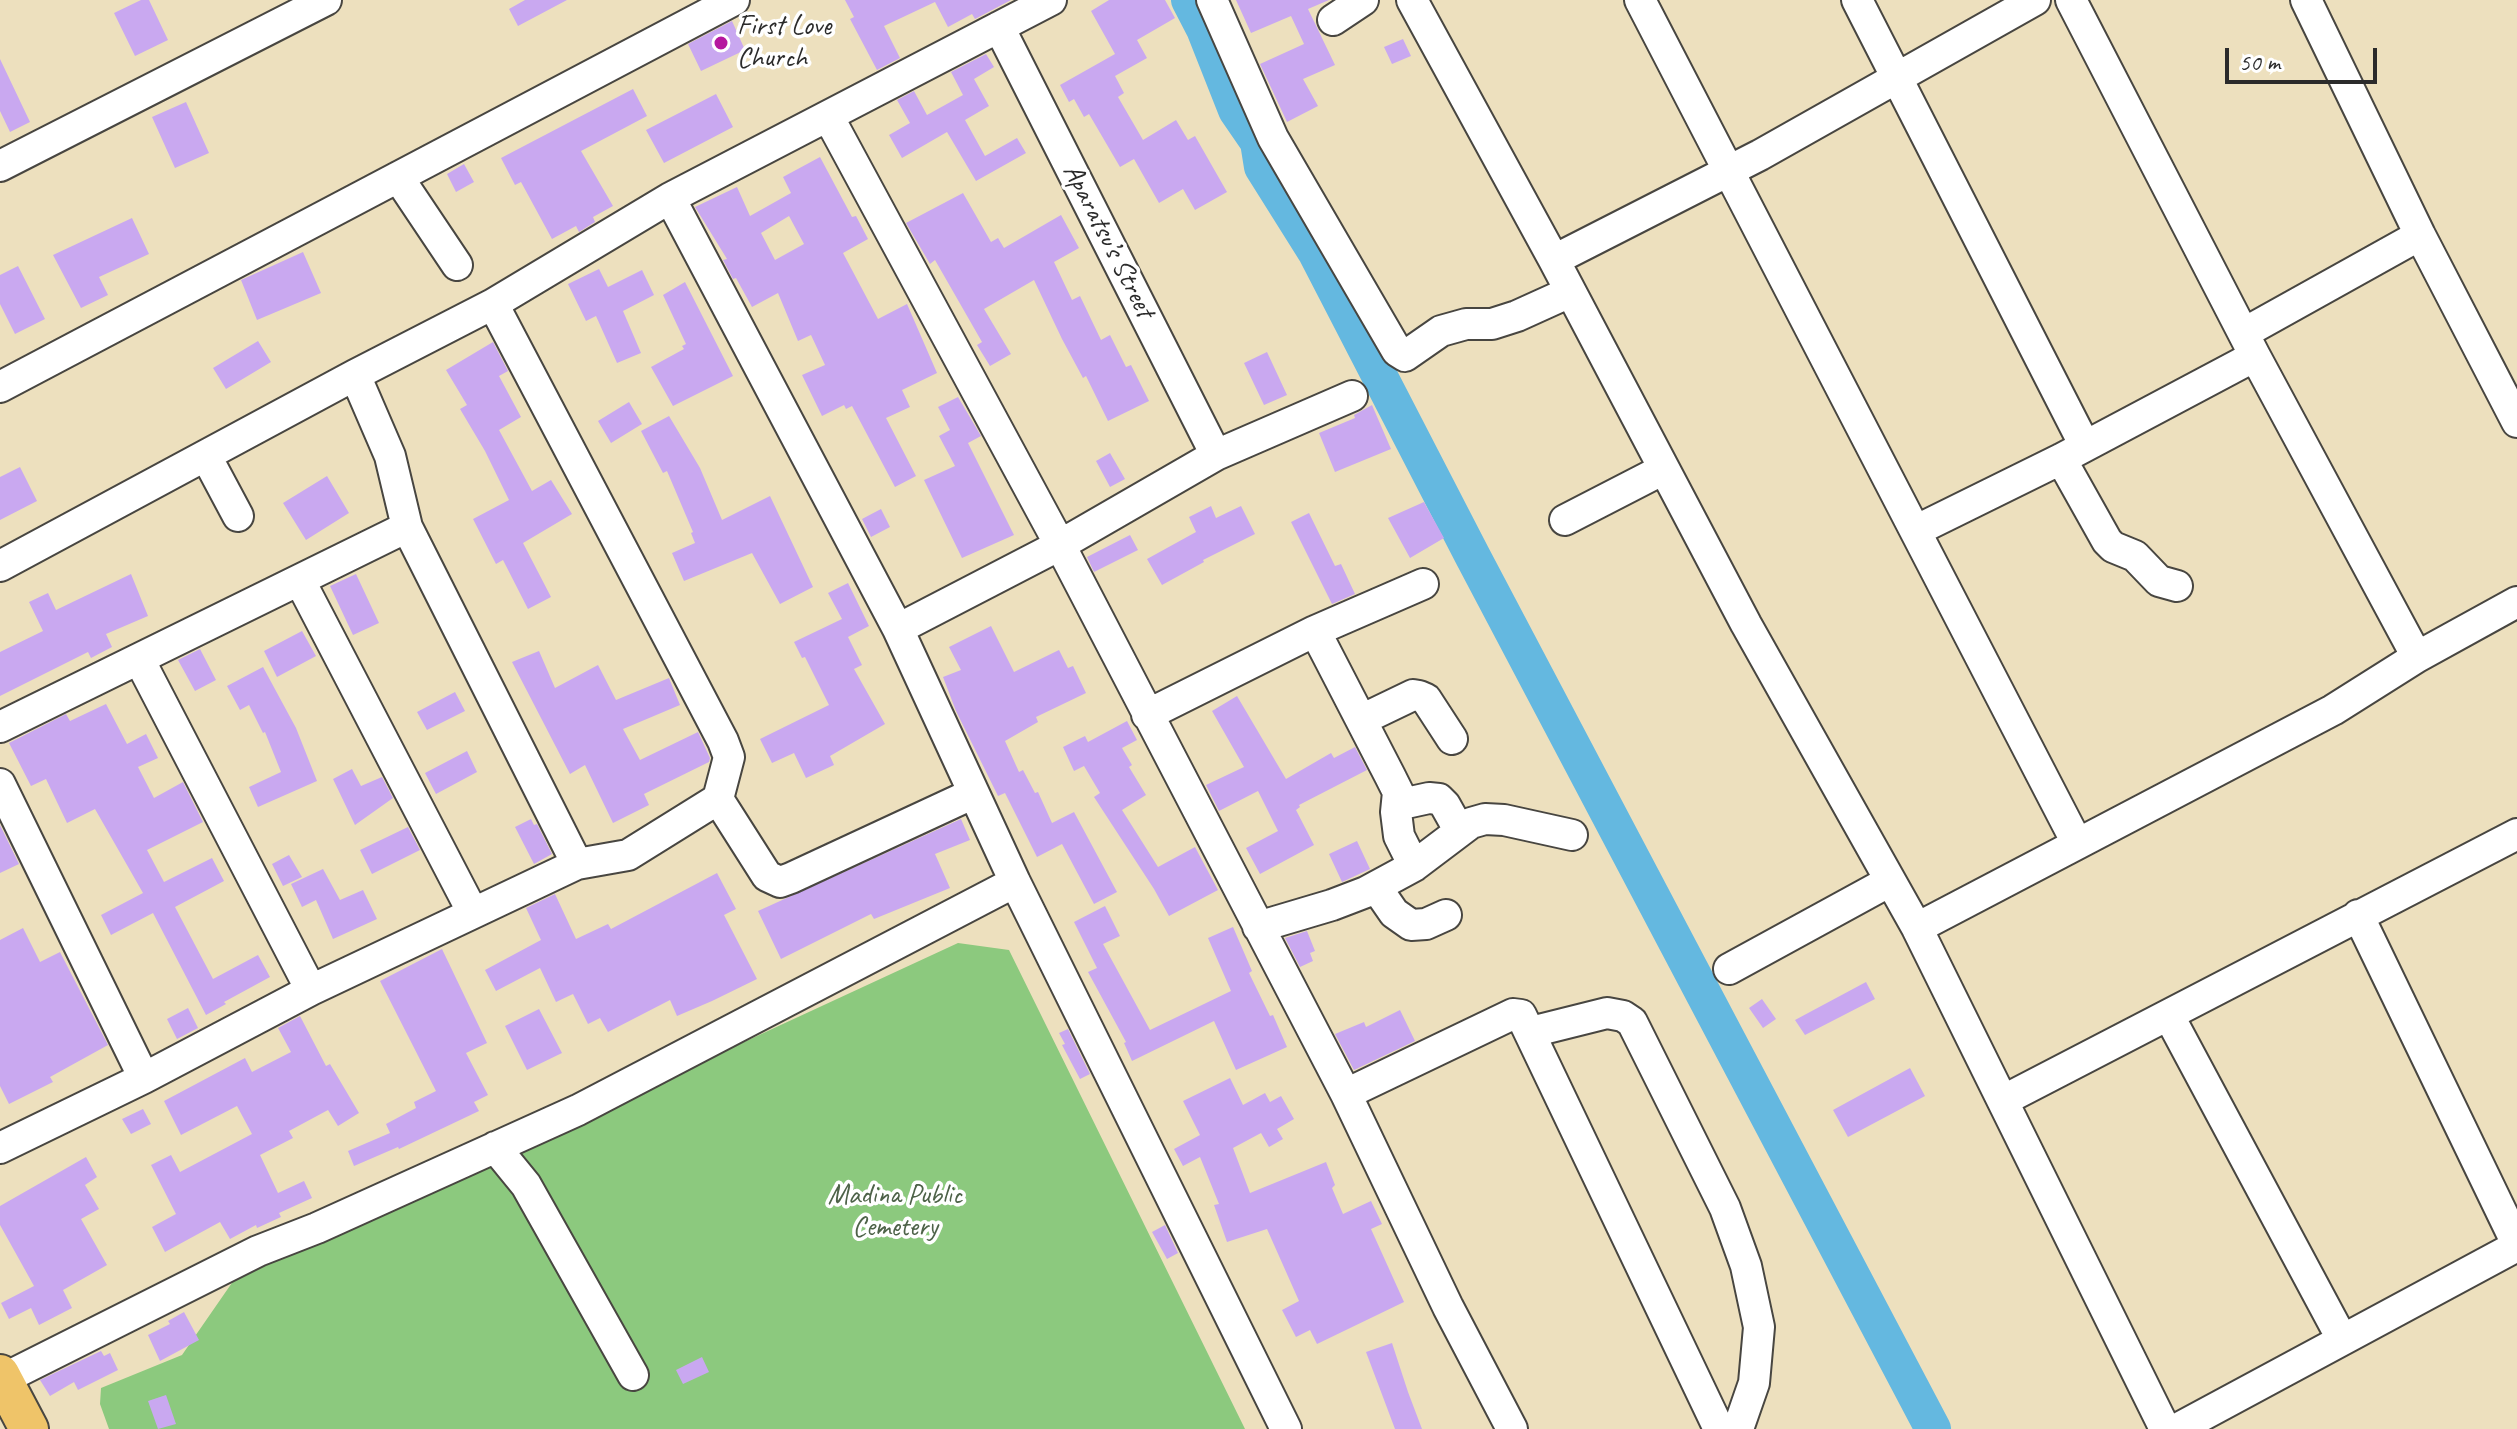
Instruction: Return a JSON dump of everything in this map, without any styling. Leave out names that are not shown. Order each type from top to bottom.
[{"type":"main road","points":[[1,1376],[29,1429]]},
{"type":"street","points":[[0,166],[326,0]]},
{"type":"street","points":[[0,387],[734,0]]},
{"type":"street","points":[[0,566],[493,304],[670,198],[1051,0]]},
{"type":"street","points":[[1212,0],[1273,138],[1397,351],[1405,356],[1441,331],[1466,324],[1492,324],[1570,292]]},
{"type":"street","points":[[1333,20],[1363,0]]},
{"type":"street","points":[[1412,0],[1554,260],[1746,624],[1917,928],[2165,1429]]},
{"type":"street","points":[[1640,0],[2077,843]]},
{"type":"street","points":[[1857,0],[2073,452],[2107,541],[2120,551],[2135,556],[2159,581],[2177,586]]},
{"type":"street","points":[[1554,260],[1760,155],[2035,0]]},
{"type":"street","points":[[2071,0],[2249,345],[2417,657]]},
{"type":"street","points":[[2306,0],[2420,235],[2517,422]]},
{"type":"street","name":"Aparatsu’s Street","points":[[999,27],[1216,455]]},
{"type":"street","points":[[828,116],[1060,545],[1346,1094],[1448,1307],[1512,1429]]},
{"type":"street","points":[[398,177],[457,265]]},
{"type":"street","points":[[670,198],[898,629],[972,794],[1286,1429]]},
{"type":"street","points":[[1917,530],[2073,452],[2249,345],[2420,235]]},
{"type":"street","points":[[0,1148],[144,1078],[311,990],[577,864],[628,855],[718,799],[729,757],[723,741],[493,304]]},
{"type":"street","points":[[355,375],[390,456],[407,527],[577,864]]},
{"type":"street","points":[[898,629],[1060,545],[1216,455],[1352,396]]},
{"type":"street","points":[[206,456],[238,516]]},
{"type":"street","points":[[1565,520],[1664,469]]},
{"type":"street","points":[[0,727],[140,661],[407,527]]},
{"type":"street","points":[[300,581],[473,913]]},
{"type":"street","points":[[1147,715],[1315,631],[1423,584]]},
{"type":"street","points":[[1917,928],[2333,710],[2417,657],[2517,602]]},
{"type":"street","points":[[1315,631],[1398,792],[1399,836],[1414,866]]},
{"type":"street","points":[[140,661],[311,990]]},
{"type":"street","points":[[1361,720],[1413,695],[1419,696],[1426,699],[1452,739]]},
{"type":"street","points":[[0,784],[144,1078]]},
{"type":"street","points":[[718,799],[767,876],[780,882],[972,794]]},
{"type":"street","points":[[1397,805],[1429,798],[1439,799],[1459,830]]},
{"type":"street","points":[[1258,927],[1332,905],[1376,887],[1443,847],[1459,830],[1471,823],[1485,819],[1504,820],[1572,835]]},
{"type":"street","points":[[2004,1100],[2517,834]]},
{"type":"street","points":[[1729,969],[1890,881]]},
{"type":"street","points":[[1,1376],[258,1251],[317,1228],[578,1110],[1015,882]]},
{"type":"street","points":[[1376,887],[1394,913],[1411,925],[1426,924],[1446,915]]},
{"type":"street","points":[[2177,1429],[2517,1245],[2358,915]]},
{"type":"street","points":[[1531,1032],[1607,1013],[1623,1016],[1632,1022],[1725,1208],[1746,1266],[1759,1327],[1754,1383],[1738,1429]]},
{"type":"street","points":[[1346,1094],[1513,1014],[1521,1015],[1719,1429]]},
{"type":"street","points":[[2169,1016],[2342,1339]]},
{"type":"street","points":[[495,1147],[526,1185],[633,1375]]},
{"type":"green space","name":"Madina Public Cemetery","points":[[958,943],[1009,950],[1245,1429],[109,1429],[100,1404],[101,1388],[182,1355],[236,1277]]},
{"type":"building","points":[[141,0],[149,0],[168,40],[135,56],[114,13]]},
{"type":"building","points":[[525,0],[567,0],[518,26],[509,9]]},
{"type":"building","points":[[845,0],[1011,0],[975,19],[972,14],[948,27],[935,2],[884,26],[900,58],[877,70],[850,19],[854,17]]},
{"type":"building","points":[[1109,0],[1165,0],[1175,18],[1137,40],[1147,58],[1115,76],[1124,93],[1118,97],[1143,140],[1176,120],[1188,140],[1195,136],[1227,192],[1195,210],[1183,189],[1159,203],[1134,159],[1120,167],[1089,114],[1084,117],[1074,99],[1069,102],[1060,85],[1115,54],[1091,11]]},
{"type":"building","points":[[1236,0],[1329,0],[1308,9],[1335,65],[1303,79],[1318,106],[1287,122],[1260,64],[1304,44],[1291,16],[1251,33]]},
{"type":"building","points":[[732,21],[745,50],[701,71],[688,44]]},
{"type":"building","points":[[1403,39],[1411,56],[1392,64],[1384,47]]},
{"type":"building","points":[[986,54],[994,67],[974,79],[989,106],[965,120],[985,156],[1017,138],[1026,153],[976,181],[947,132],[902,158],[889,135],[910,123],[897,100],[914,91],[927,115],[963,95],[951,72]]},
{"type":"building","points":[[0,59],[30,122],[10,132],[0,111]]},
{"type":"building","points":[[633,89],[647,116],[581,151],[613,206],[593,217],[595,222],[579,232],[576,226],[552,239],[521,182],[515,185],[501,158]]},
{"type":"building","points":[[716,94],[733,127],[664,163],[646,130]]},
{"type":"building","points":[[186,102],[209,153],[175,168],[152,117]]},
{"type":"building","points":[[820,157],[852,217],[856,216],[868,239],[843,253],[878,319],[907,304],[937,373],[902,390],[910,407],[886,418],[916,476],[895,487],[852,406],[846,409],[844,405],[822,416],[802,375],[825,365],[811,335],[798,341],[778,293],[752,307],[736,278],[733,279],[723,260],[727,259],[695,207],[737,187],[750,216],[791,193],[783,177]],"holes":[[[789,216],[804,244],[775,260],[761,233]]]},
{"type":"building","points":[[464,164],[474,182],[456,192],[447,174]]},
{"type":"building","points":[[963,193],[991,242],[998,238],[1004,248],[1061,215],[1079,248],[1054,262],[1072,300],[1080,296],[1101,340],[1110,335],[1126,367],[1131,365],[1149,401],[1108,421],[1086,376],[1083,378],[1062,339],[1034,280],[984,309],[1011,354],[990,366],[977,345],[982,342],[935,260],[930,264],[906,223]]},
{"type":"building","points":[[132,218],[149,254],[99,277],[108,295],[81,308],[53,255]]},
{"type":"building","points":[[303,252],[321,293],[257,320],[241,280]]},
{"type":"building","points":[[18,266],[45,319],[15,334],[0,304],[0,275]]},
{"type":"building","points":[[599,269],[608,287],[642,270],[654,295],[623,311],[641,353],[617,363],[596,316],[586,321],[568,284]]},
{"type":"building","points":[[685,282],[733,376],[673,406],[651,367],[684,349],[682,346],[686,344],[663,295]]},
{"type":"building","points":[[258,341],[271,362],[226,389],[213,368]]},
{"type":"building","points":[[493,342],[508,371],[499,376],[521,417],[499,430],[532,491],[551,480],[572,514],[523,543],[551,597],[528,609],[503,560],[496,564],[473,519],[509,500],[460,409],[467,405],[446,370]]},
{"type":"building","points":[[1267,352],[1287,395],[1264,405],[1244,363]]},
{"type":"building","points":[[958,397],[981,436],[968,443],[1014,535],[962,558],[924,480],[955,466],[939,436],[950,430],[938,407]]},
{"type":"building","points":[[629,402],[642,424],[611,443],[598,421]]},
{"type":"building","points":[[1372,405],[1391,449],[1335,472],[1319,433],[1355,418],[1354,415]]},
{"type":"building","points":[[669,416],[700,468],[722,520],[770,496],[813,587],[780,604],[752,553],[684,581],[672,553],[695,543],[693,532],[667,471],[663,473],[641,431]]},
{"type":"building","points":[[1110,453],[1125,479],[1110,487],[1096,461]]},
{"type":"building","points":[[20,467],[37,501],[0,520],[0,477]]},
{"type":"building","points":[[327,476],[349,513],[306,540],[283,503]]},
{"type":"building","points":[[1424,502],[1444,538],[1410,558],[1388,518]]},
{"type":"building","points":[[1211,506],[1216,518],[1241,506],[1255,534],[1162,585],[1147,559],[1196,532],[1189,517]]},
{"type":"building","points":[[881,509],[890,527],[871,537],[862,519]]},
{"type":"building","points":[[1309,513],[1335,566],[1341,564],[1355,594],[1332,604],[1291,522]]},
{"type":"building","points":[[1130,535],[1138,550],[1094,572],[1087,557]]},
{"type":"building","points":[[131,574],[148,616],[106,634],[112,647],[91,658],[88,652],[0,696],[0,652],[43,631],[29,602],[48,593],[56,610]]},
{"type":"building","points":[[356,574],[379,623],[353,635],[330,586]]},
{"type":"building","points":[[848,583],[869,626],[848,637],[862,665],[854,669],[885,724],[830,756],[834,765],[806,778],[794,753],[772,763],[760,739],[829,705],[794,642],[842,619],[828,593]]},
{"type":"building","points":[[991,626],[1014,672],[1059,650],[1068,668],[1073,666],[1086,693],[1036,717],[1038,722],[1005,741],[1019,772],[1023,770],[1035,793],[1038,792],[1052,823],[1074,812],[1117,892],[1094,904],[1062,844],[1037,857],[1005,793],[998,796],[956,711],[943,677],[961,670],[949,647]]},
{"type":"building","points":[[302,631],[316,656],[277,677],[264,651]]},
{"type":"building","points":[[200,649],[216,680],[195,691],[178,660]]},
{"type":"building","points":[[539,651],[555,688],[598,665],[616,700],[669,678],[680,705],[623,729],[640,760],[698,732],[709,762],[644,794],[649,805],[613,823],[585,765],[570,774],[512,662]]},
{"type":"building","points":[[263,667],[296,728],[317,781],[258,807],[249,787],[281,772],[265,732],[249,705],[240,710],[227,686]]},
{"type":"building","points":[[455,692],[465,711],[427,730],[417,712]]},
{"type":"building","points":[[1237,696],[1286,779],[1331,753],[1334,758],[1355,747],[1367,770],[1299,805],[1296,810],[1314,845],[1260,874],[1246,848],[1278,831],[1258,791],[1219,811],[1206,785],[1244,767],[1212,711]]},
{"type":"building","points":[[106,704],[127,744],[146,734],[158,758],[138,767],[154,798],[183,782],[203,822],[147,850],[164,882],[212,858],[224,881],[175,907],[213,979],[258,955],[270,977],[206,1015],[153,913],[111,935],[101,915],[143,893],[95,809],[67,823],[46,779],[31,786],[9,743],[66,714],[70,721]]},
{"type":"building","points":[[1127,721],[1137,740],[1122,748],[1132,765],[1129,767],[1146,795],[1122,810],[1158,867],[1195,847],[1218,890],[1169,916],[1094,797],[1100,793],[1084,766],[1074,771],[1063,747],[1085,736],[1088,742]]},
{"type":"building","points":[[467,751],[477,772],[436,794],[425,773]]},
{"type":"building","points":[[352,769],[361,786],[382,777],[393,798],[355,825],[333,779]]},
{"type":"building","points":[[531,819],[534,825],[537,824],[552,854],[534,864],[515,827]]},
{"type":"building","points":[[961,819],[970,840],[935,854],[950,888],[874,919],[871,914],[781,959],[758,911]]},
{"type":"building","points":[[0,825],[19,864],[0,873]]},
{"type":"building","points":[[408,827],[420,850],[372,874],[360,850]]},
{"type":"building","points":[[1357,841],[1370,869],[1342,882],[1329,854]]},
{"type":"building","points":[[289,855],[302,877],[283,886],[272,864]]},
{"type":"building","points":[[323,869],[340,900],[363,890],[377,919],[333,939],[316,900],[302,907],[291,884]]},
{"type":"building","points":[[717,873],[736,909],[724,915],[757,979],[677,1016],[670,1000],[608,1032],[600,1018],[588,1024],[573,994],[556,1002],[540,968],[496,991],[485,970],[541,940],[526,908],[555,894],[576,939],[608,924],[611,929]]},
{"type":"building","points":[[1105,906],[1120,936],[1103,944],[1150,1030],[1231,991],[1208,938],[1233,927],[1252,971],[1249,973],[1287,1047],[1236,1070],[1214,1021],[1132,1061],[1126,1042],[1088,972],[1097,968],[1074,922]]},
{"type":"building","points":[[23,928],[40,962],[60,952],[108,1045],[50,1077],[53,1082],[9,1104],[0,1086],[0,940]]},
{"type":"building","points":[[1307,931],[1315,951],[1310,953],[1313,961],[1300,967],[1285,938]]},
{"type":"building","points":[[442,949],[487,1043],[466,1053],[488,1095],[474,1102],[479,1111],[399,1149],[354,1166],[348,1151],[390,1133],[386,1124],[416,1108],[414,1102],[436,1091],[380,981]]},
{"type":"building","points":[[1866,982],[1875,999],[1805,1035],[1795,1020]]},
{"type":"building","points":[[1762,999],[1776,1019],[1763,1028],[1749,1008]]},
{"type":"building","points":[[188,1008],[198,1028],[177,1039],[167,1019]]},
{"type":"building","points":[[539,1009],[562,1053],[527,1070],[505,1026]]},
{"type":"building","points":[[1400,1010],[1415,1041],[1354,1070],[1335,1034],[1364,1022],[1366,1027]]},
{"type":"building","points":[[300,1016],[326,1066],[330,1064],[359,1113],[338,1126],[328,1110],[289,1131],[293,1138],[260,1155],[278,1193],[304,1181],[312,1198],[279,1213],[281,1217],[257,1228],[256,1225],[230,1239],[220,1222],[165,1252],[152,1227],[176,1214],[151,1165],[171,1155],[180,1172],[252,1134],[237,1106],[181,1135],[164,1101],[245,1058],[252,1072],[291,1052],[278,1028]]},
{"type":"building","points":[[1068,1029],[1090,1074],[1080,1079],[1059,1033]]},
{"type":"building","points":[[1910,1068],[1925,1096],[1848,1137],[1833,1110]]},
{"type":"building","points":[[1230,1078],[1243,1105],[1265,1093],[1270,1102],[1281,1096],[1294,1119],[1277,1129],[1283,1139],[1269,1147],[1261,1133],[1233,1148],[1250,1193],[1326,1162],[1343,1214],[1371,1201],[1382,1224],[1371,1229],[1404,1302],[1317,1344],[1310,1330],[1296,1337],[1282,1310],[1299,1301],[1267,1229],[1227,1242],[1214,1205],[1219,1204],[1200,1157],[1183,1166],[1174,1149],[1200,1135],[1183,1101]]},
{"type":"building","points":[[143,1109],[151,1124],[131,1134],[122,1119]]},
{"type":"building","points":[[86,1157],[97,1177],[85,1185],[99,1209],[81,1219],[107,1265],[63,1290],[72,1308],[39,1325],[31,1308],[9,1319],[1,1303],[34,1286],[0,1225],[0,1206]]},
{"type":"building","points":[[1165,1225],[1178,1253],[1167,1259],[1152,1232]]},
{"type":"building","points":[[184,1312],[199,1340],[160,1361],[148,1335],[170,1324],[168,1321]]},
{"type":"building","points":[[1392,1343],[1422,1429],[1395,1429],[1366,1352]]},
{"type":"building","points":[[101,1351],[104,1356],[110,1353],[118,1370],[78,1390],[74,1382],[50,1396],[40,1380]]},
{"type":"building","points":[[702,1357],[709,1372],[683,1384],[676,1370]]},
{"type":"building","points":[[166,1395],[176,1424],[158,1429],[148,1401]]},
{"type":"waterway","points":[[1189,0],[1236,110],[1258,142],[1262,167],[1316,253],[1933,1429]]},
{"type":"place","name":"First Love Church","points":[[721,43]]}]
